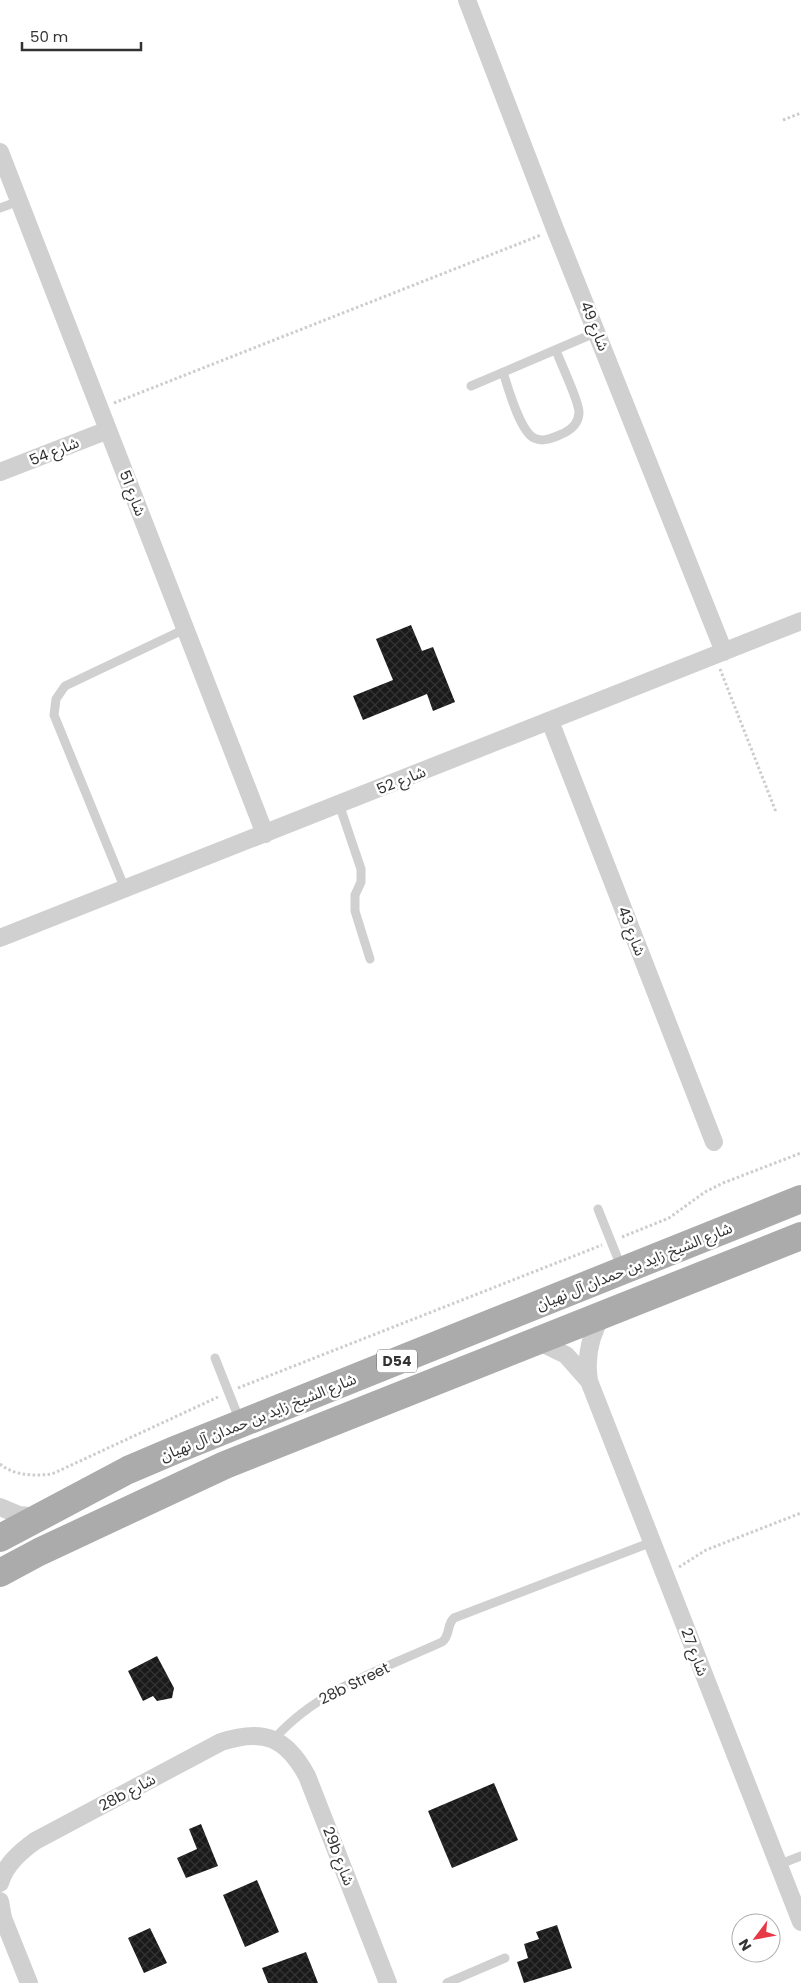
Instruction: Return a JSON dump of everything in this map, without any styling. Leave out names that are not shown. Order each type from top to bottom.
[{"type":"main road","name":"شارع الشيخ زايد بن حمدان آل نهيان","points":[[0,1538],[128,1470],[240,1423],[801,1199]]},
{"type":"main road","name":"شارع الشيخ زايد بن حمدان آل نهيان","points":[[0,1573],[39,1552],[176,1488],[334,1420],[801,1236]]},
{"type":"main road","points":[[176,1488],[172,1477],[173,1471],[180,1462],[244,1433],[278,1409]]},
{"type":"main road","points":[[39,1552],[77,1523],[131,1493],[134,1489],[135,1478],[128,1470]]},
{"type":"street","name":"شارع 49","points":[[467,0],[555,229],[597,332],[719,654]]},
{"type":"street","name":"شارع 51","points":[[0,152],[3,170],[19,201],[265,834]]},
{"type":"street","name":"شارع 54","points":[[0,472],[108,430]]},
{"type":"street","name":"شارع 52","points":[[0,938],[801,621]]},
{"type":"street","name":"شارع 43","points":[[550,721],[714,1142]]},
{"type":"street","name":"شارع 27","points":[[603,1314],[589,1346],[587,1370],[589,1381],[801,1922]]},
{"type":"street","name":"شارع 27","points":[[535,1340],[566,1355],[589,1381]]},
{"type":"street","points":[[0,1507],[19,1515],[38,1517]]},
{"type":"street","name":"28b شارع","points":[[0,1883],[2,1876],[14,1859],[35,1841],[221,1742],[246,1736],[275,1738]]},
{"type":"street","name":"29b شارع","points":[[275,1738],[293,1754],[307,1776],[388,1983]]},
{"type":"street","points":[[0,1901],[3,1918],[29,1983]]},
{"type":"lane","points":[[0,208],[19,201]]},
{"type":"lane","points":[[471,386],[597,332]]},
{"type":"lane","points":[[503,372],[529,435],[546,440],[564,433],[575,425],[579,412],[556,350]]},
{"type":"lane","points":[[125,889],[54,715],[56,699],[64,686],[186,629]]},
{"type":"lane","points":[[339,804],[361,869],[355,911],[370,959]]},
{"type":"lane","points":[[598,1209],[622,1270]]},
{"type":"lane","points":[[215,1358],[240,1423]]},
{"type":"lane","name":"28b Street","points":[[275,1738],[299,1713],[328,1694],[442,1642],[447,1637],[449,1623],[454,1618],[652,1542]]},
{"type":"lane","points":[[778,1865],[801,1856]]},
{"type":"lane","points":[[447,1983],[505,1958]]},
{"type":"path","points":[[784,120],[801,113]]},
{"type":"path","points":[[100,409],[555,229]]},
{"type":"path","points":[[719,654],[776,812]]},
{"type":"path","points":[[0,1464],[19,1474],[35,1476],[52,1474],[228,1392],[669,1218],[705,1192],[723,1183],[801,1153]]},
{"type":"path","points":[[667,1580],[684,1563],[706,1550],[801,1513]]},
{"type":"building","points":[[411,625],[422,651],[433,647],[455,702],[433,711],[427,694],[363,720],[353,696],[393,680],[376,639]]},
{"type":"building","points":[[157,1656],[174,1688],[172,1698],[157,1701],[153,1696],[143,1701],[128,1671]]},
{"type":"building","points":[[494,1783],[518,1840],[452,1868],[428,1811]]},
{"type":"building","points":[[201,1824],[218,1866],[186,1878],[177,1858],[197,1849],[189,1829]]},
{"type":"building","points":[[257,1880],[279,1932],[245,1947],[223,1895]]},
{"type":"building","points":[[557,1925],[572,1968],[524,1983],[517,1962],[528,1958],[524,1944],[539,1939],[536,1932]]},
{"type":"building","points":[[150,1928],[167,1963],[144,1973],[128,1938]]},
{"type":"building","points":[[306,1952],[318,1983],[268,1983],[262,1968]]}]
